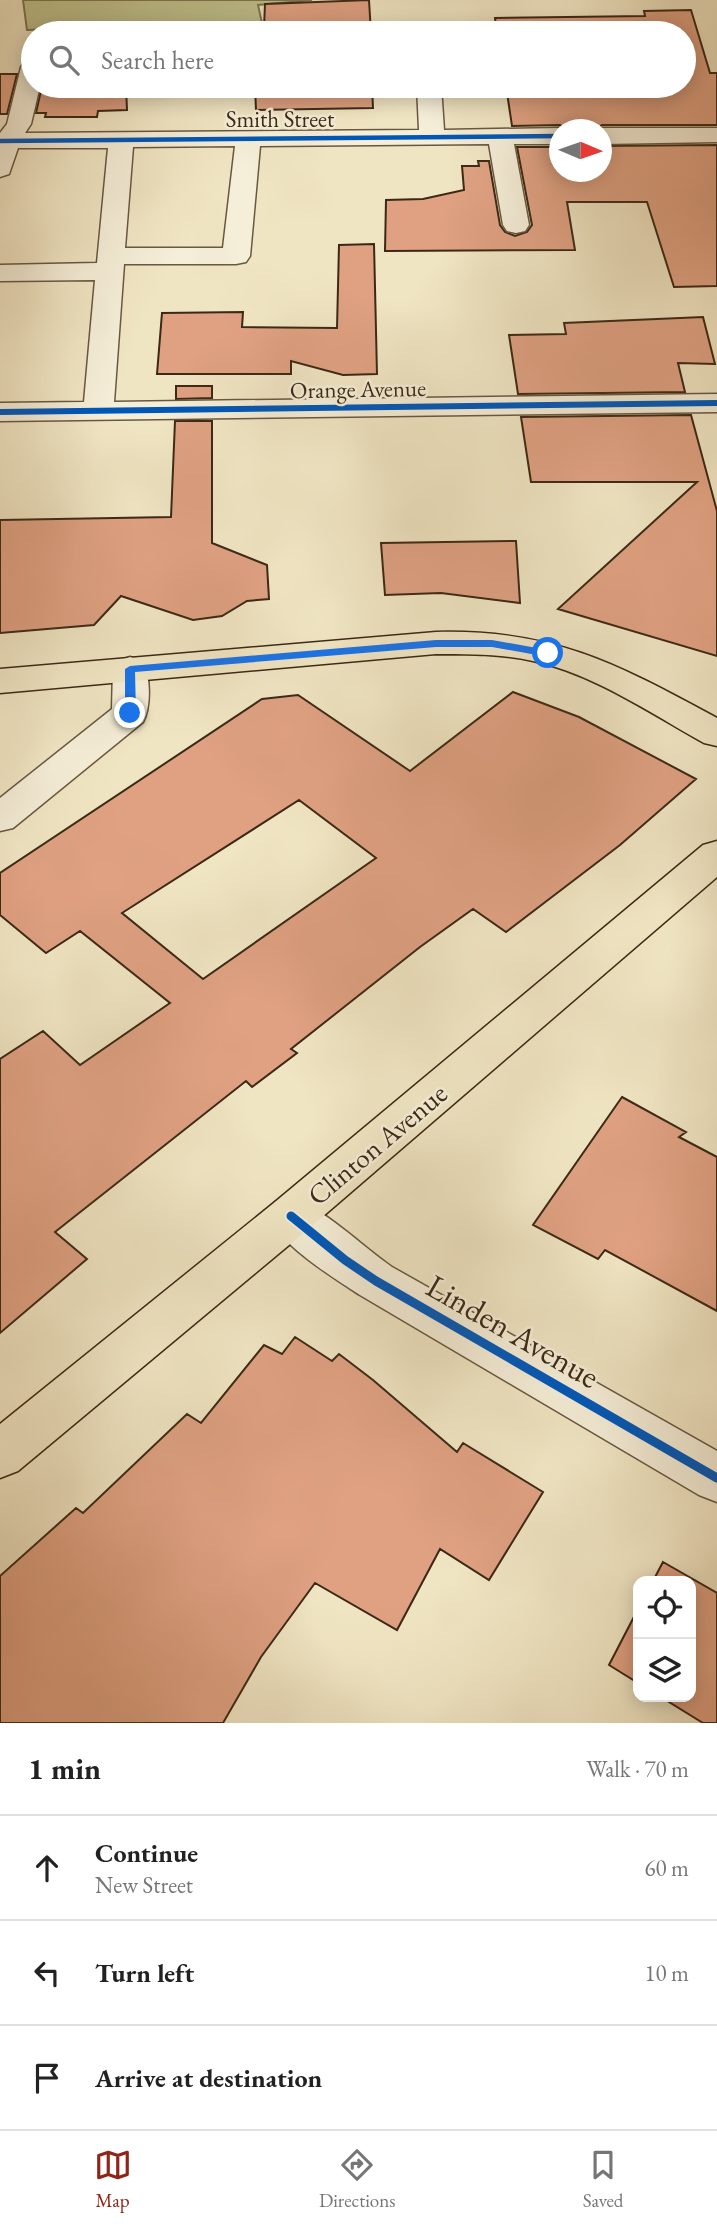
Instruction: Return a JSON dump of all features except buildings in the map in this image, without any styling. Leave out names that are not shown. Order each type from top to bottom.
[{"type":"main road","points":[[0,681],[436,643],[492,644],[548,653],[575,662],[717,734]]},
{"type":"main road","name":"Clinton Avenue","points":[[0,1455],[291,1216],[717,855]]},
{"type":"street","points":[[0,169],[4,141],[19,124],[25,98]]},
{"type":"street","points":[[430,98],[432,137]]},
{"type":"street","points":[[612,136],[717,135]]},
{"type":"street","name":"Smith Street","points":[[4,141],[549,136]]},
{"type":"street","points":[[500,137],[516,225]]},
{"type":"street","points":[[0,273],[236,256],[248,139]]},
{"type":"street","points":[[98,411],[121,140]]},
{"type":"street","name":"Orange Avenue","points":[[0,412],[717,403]]},
{"type":"street","points":[[0,818],[130,713],[130,669]]},
{"type":"street","name":"Linden Avenue","points":[[291,1216],[345,1260],[376,1281],[717,1478]]},
{"type":"green space","points":[[23,0],[312,0],[258,5],[262,21],[26,21]]},
{"type":"cycle path","points":[[0,141],[549,136]]},
{"type":"cycle path","points":[[0,412],[717,403]]},
{"type":"cycle path","points":[[291,1216],[345,1260],[376,1281],[717,1478]]},
{"type":"route","points":[[130,713],[130,669],[436,643],[492,644],[548,653]]}]
